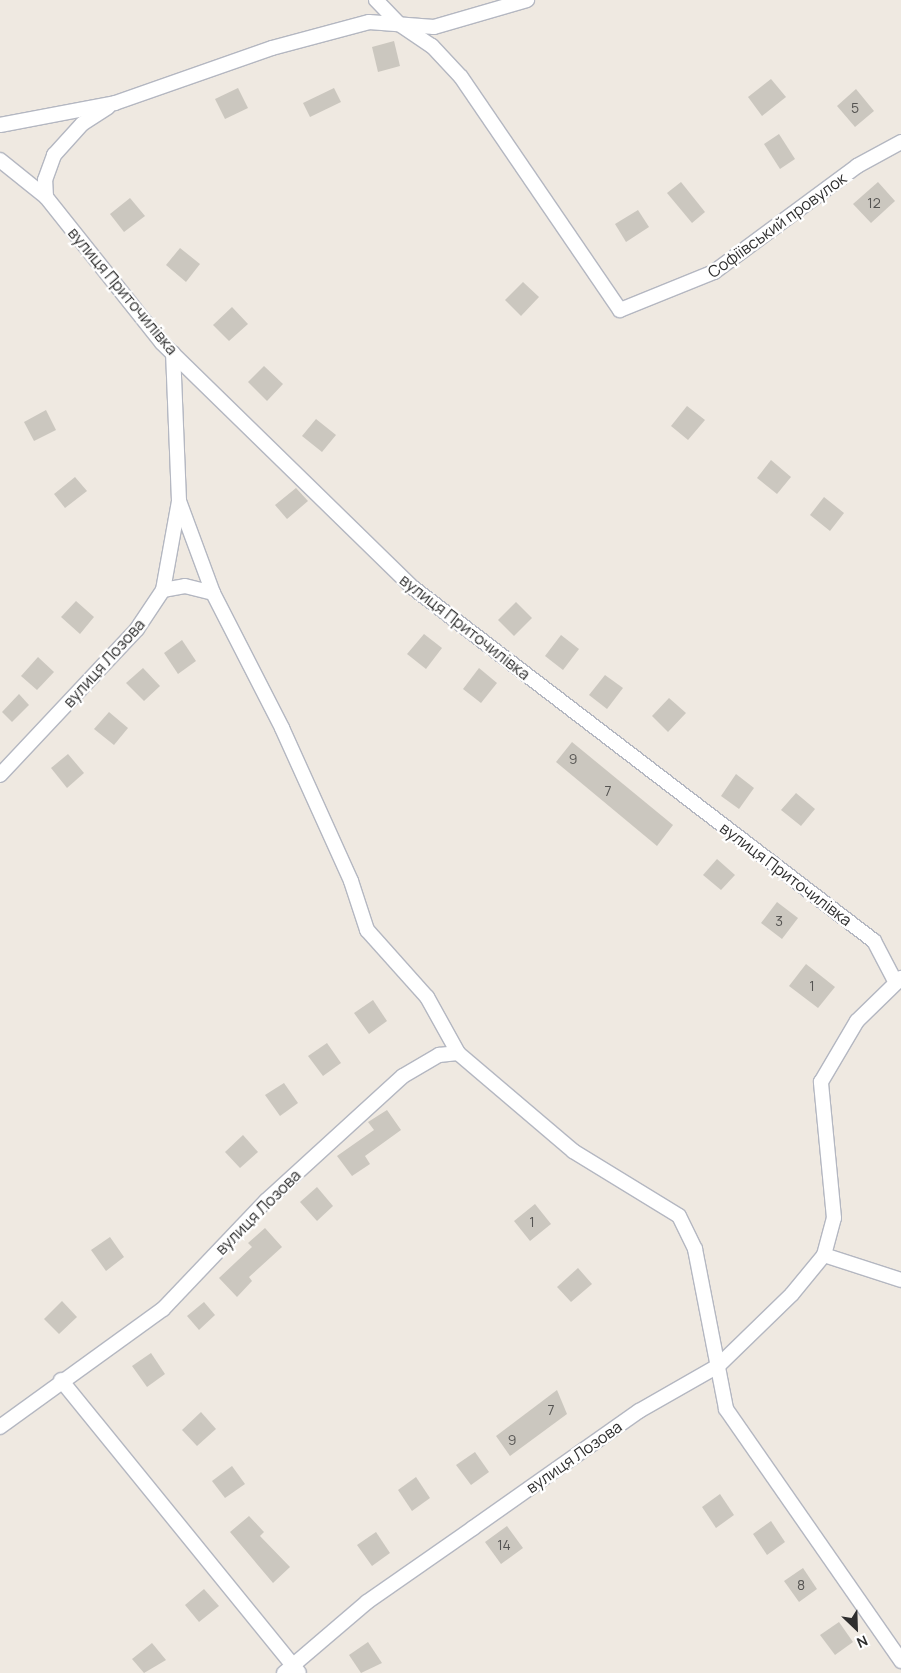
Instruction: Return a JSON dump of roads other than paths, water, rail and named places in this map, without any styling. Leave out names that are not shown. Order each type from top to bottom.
[{"type":"street","points":[[376,0],[399,24]]},
{"type":"street","points":[[0,124],[115,102],[346,27],[369,22],[444,26],[527,0]]},
{"type":"street","name":"Софіївський провулок","points":[[399,24],[432,46],[461,77],[620,310],[714,272],[857,166],[901,142]]},
{"type":"street","points":[[46,197],[45,180],[58,149],[82,124],[115,102]]},
{"type":"street","name":"вулиця Приточилівка","points":[[0,160],[46,197],[173,353],[412,587],[874,941],[899,982]]},
{"type":"street","name":"вулиця Лозова","points":[[0,775],[138,630],[163,590],[179,501],[173,353]]},
{"type":"street","points":[[179,501],[213,592],[282,728],[351,881],[367,930],[427,998],[458,1053],[573,1151],[679,1216],[695,1248],[726,1409],[901,1661]]},
{"type":"street","points":[[163,590],[185,586],[213,592]]},
{"type":"street","points":[[899,982],[858,1021],[821,1082],[834,1218],[824,1255],[901,1280]]},
{"type":"street","name":"вулиця Лозова","points":[[0,1427],[61,1380],[163,1309],[266,1201],[403,1076],[438,1054],[458,1053]]},
{"type":"street","name":"вулиця Лозова","points":[[61,1380],[292,1670],[367,1602],[640,1411],[718,1366],[792,1294],[824,1255]]}]
